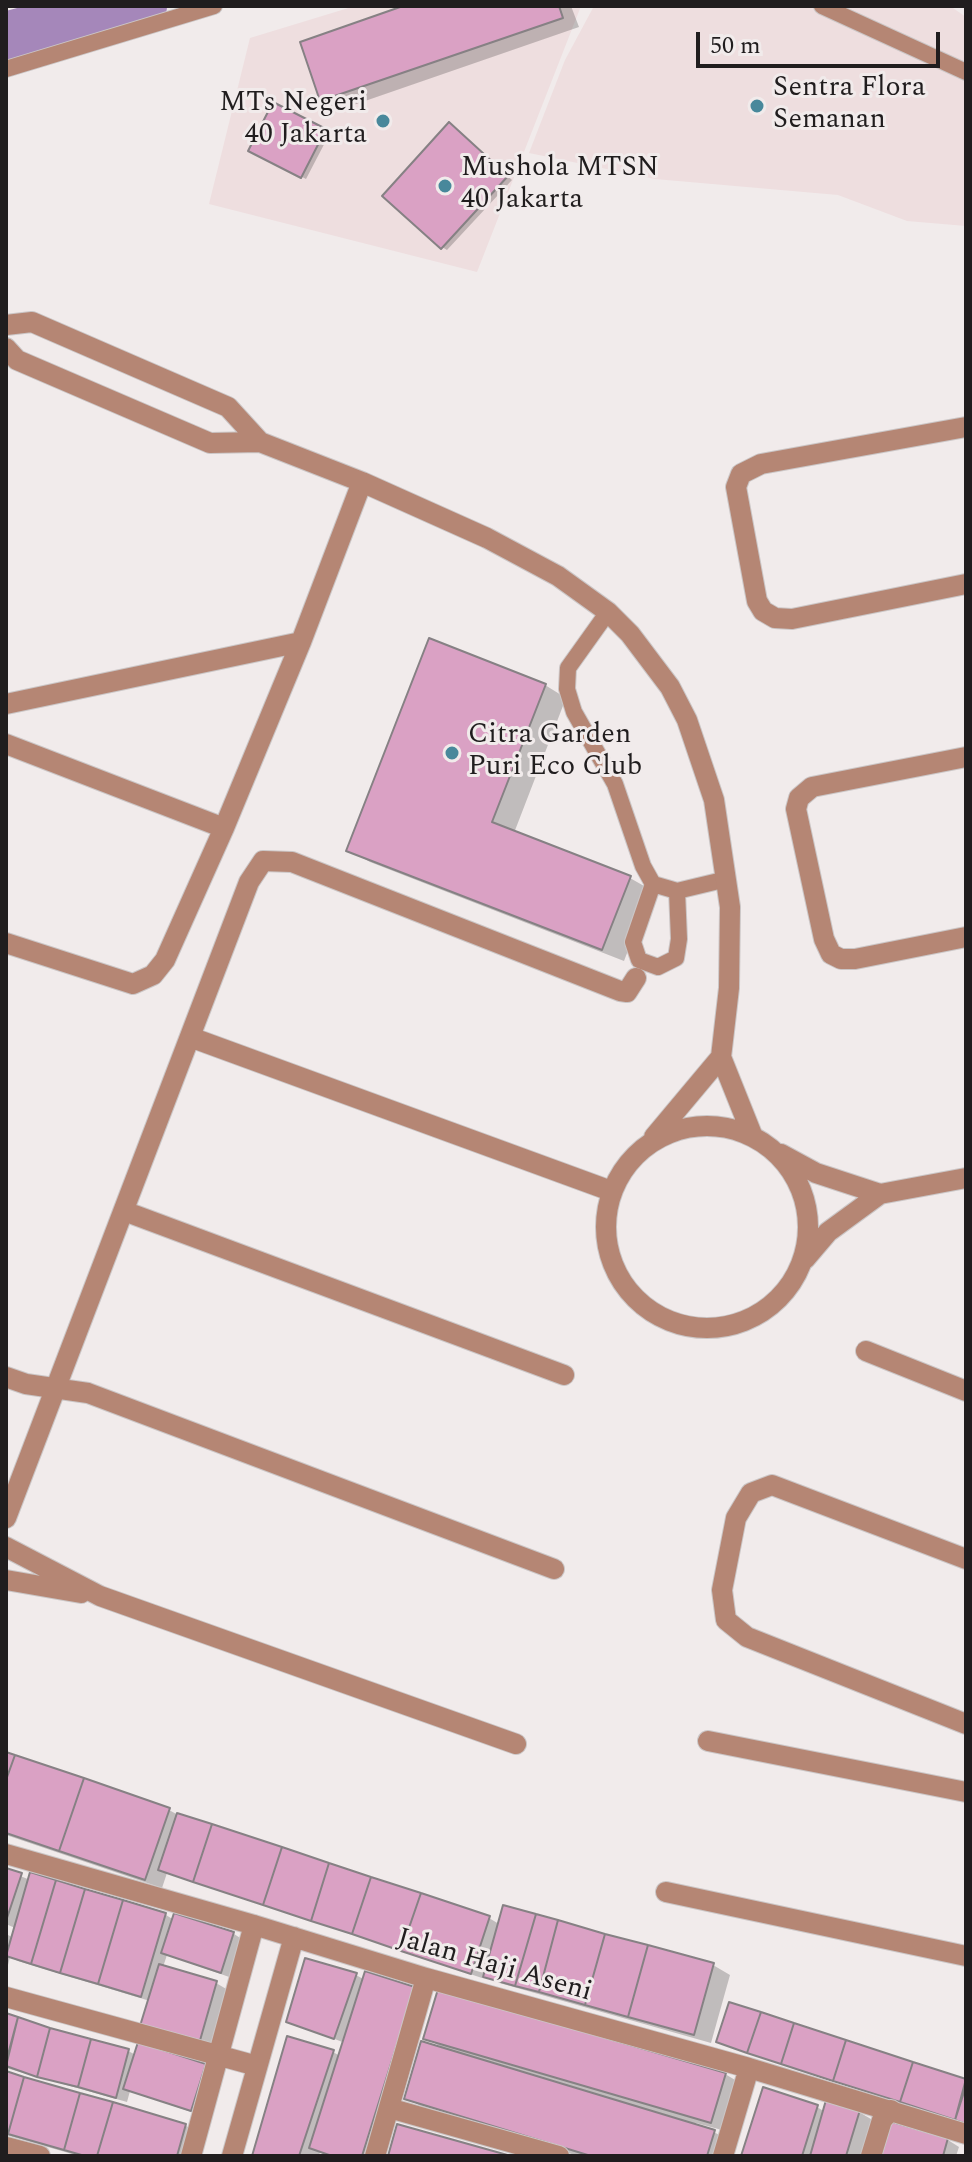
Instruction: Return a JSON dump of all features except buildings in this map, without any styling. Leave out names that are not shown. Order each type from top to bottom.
[{"type":"street","points":[[6,325],[32,322],[228,407],[260,442]]},
{"type":"street","points":[[6,348],[17,360],[210,443],[260,442],[362,482],[527,558],[608,612],[653,663],[687,720],[714,800],[730,907],[729,988],[721,1057],[762,1142],[786,1163],[797,1181],[806,1208],[807,1242],[802,1263]]},
{"type":"street","points":[[966,427],[761,464],[741,474],[736,487],[757,601],[763,611],[775,618],[792,619],[966,584]]},
{"type":"street","points":[[6,943],[133,984],[153,975],[165,960],[301,642],[362,482]]},
{"type":"street","points":[[6,704],[301,642]]},
{"type":"street","points":[[6,744],[224,828]]},
{"type":"street","points":[[966,757],[812,787],[799,798],[796,815],[824,939],[831,954],[841,959],[855,959],[966,937]]},
{"type":"street","points":[[6,1518],[249,882],[263,861],[292,862],[620,991],[627,992],[636,978]]},
{"type":"street","points":[[190,1037],[611,1191]]},
{"type":"street","points":[[721,1057],[651,1141],[621,1171],[606,1210],[608,1252],[616,1272],[628,1290],[660,1317],[681,1325],[723,1326],[743,1321],[779,1298],[828,1232],[880,1194],[966,1178]]},
{"type":"street","points":[[651,1141],[691,1127],[713,1125],[733,1129],[816,1173],[880,1194]]},
{"type":"street","points":[[124,1211],[564,1375]]},
{"type":"street","points":[[866,1351],[966,1391]]},
{"type":"street","points":[[6,1377],[26,1384],[88,1393],[554,1569]]},
{"type":"street","points":[[966,1559],[772,1485],[751,1493],[736,1518],[722,1590],[726,1620],[747,1637],[966,1724]]},
{"type":"street","points":[[6,1547],[100,1596],[516,1744]]},
{"type":"street","points":[[6,1580],[100,1596]]},
{"type":"street","points":[[708,1741],[966,1792]]},
{"type":"street","name":"Jalan Haji Aseni","points":[[6,1854],[426,1978],[749,2068],[884,2112],[966,2134]]},
{"type":"street","points":[[666,1892],[966,1956]]},
{"type":"street","points":[[191,2156],[254,1925]]},
{"type":"street","points":[[232,2156],[294,1937]]},
{"type":"street","points":[[375,2156],[426,1978]]},
{"type":"street","points":[[6,1997],[257,2066]]},
{"type":"street","points":[[723,2156],[749,2068]]},
{"type":"street","points":[[389,2108],[559,2156]]},
{"type":"street","points":[[871,2156],[884,2112]]},
{"type":"street","points":[[6,2147],[40,2156]]},
{"type":"lane","points":[[6,69],[214,6]]},
{"type":"lane","points":[[822,6],[966,72]]},
{"type":"lane","points":[[608,612],[568,668],[567,689],[574,712],[615,784],[643,866],[653,884],[677,891],[727,879]]},
{"type":"lane","points":[[653,884],[633,942],[639,960],[658,967],[676,958],[679,939],[677,891]]},
{"type":"shaded area","name":"MTs Negeri 40 Jakarta","points":[[355,6],[581,6],[477,272],[209,204],[250,38]]},
{"type":"shaded area","name":"Sentra Flora Semanan","points":[[594,6],[950,6],[966,17],[966,226],[907,221],[838,195],[655,179],[529,153],[565,60]]},
{"type":"waterway","points":[[6,41],[138,6]]},
{"type":"place","name":"Sentra Flora Semanan","points":[[757,106]]},
{"type":"place","name":"MTs Negeri 40 Jakarta","points":[[383,121]]},
{"type":"place","name":"Mushola MTSN 40 Jakarta","points":[[445,186]]},
{"type":"place","name":"Citra Garden Puri Eco Club","points":[[452,753]]}]
